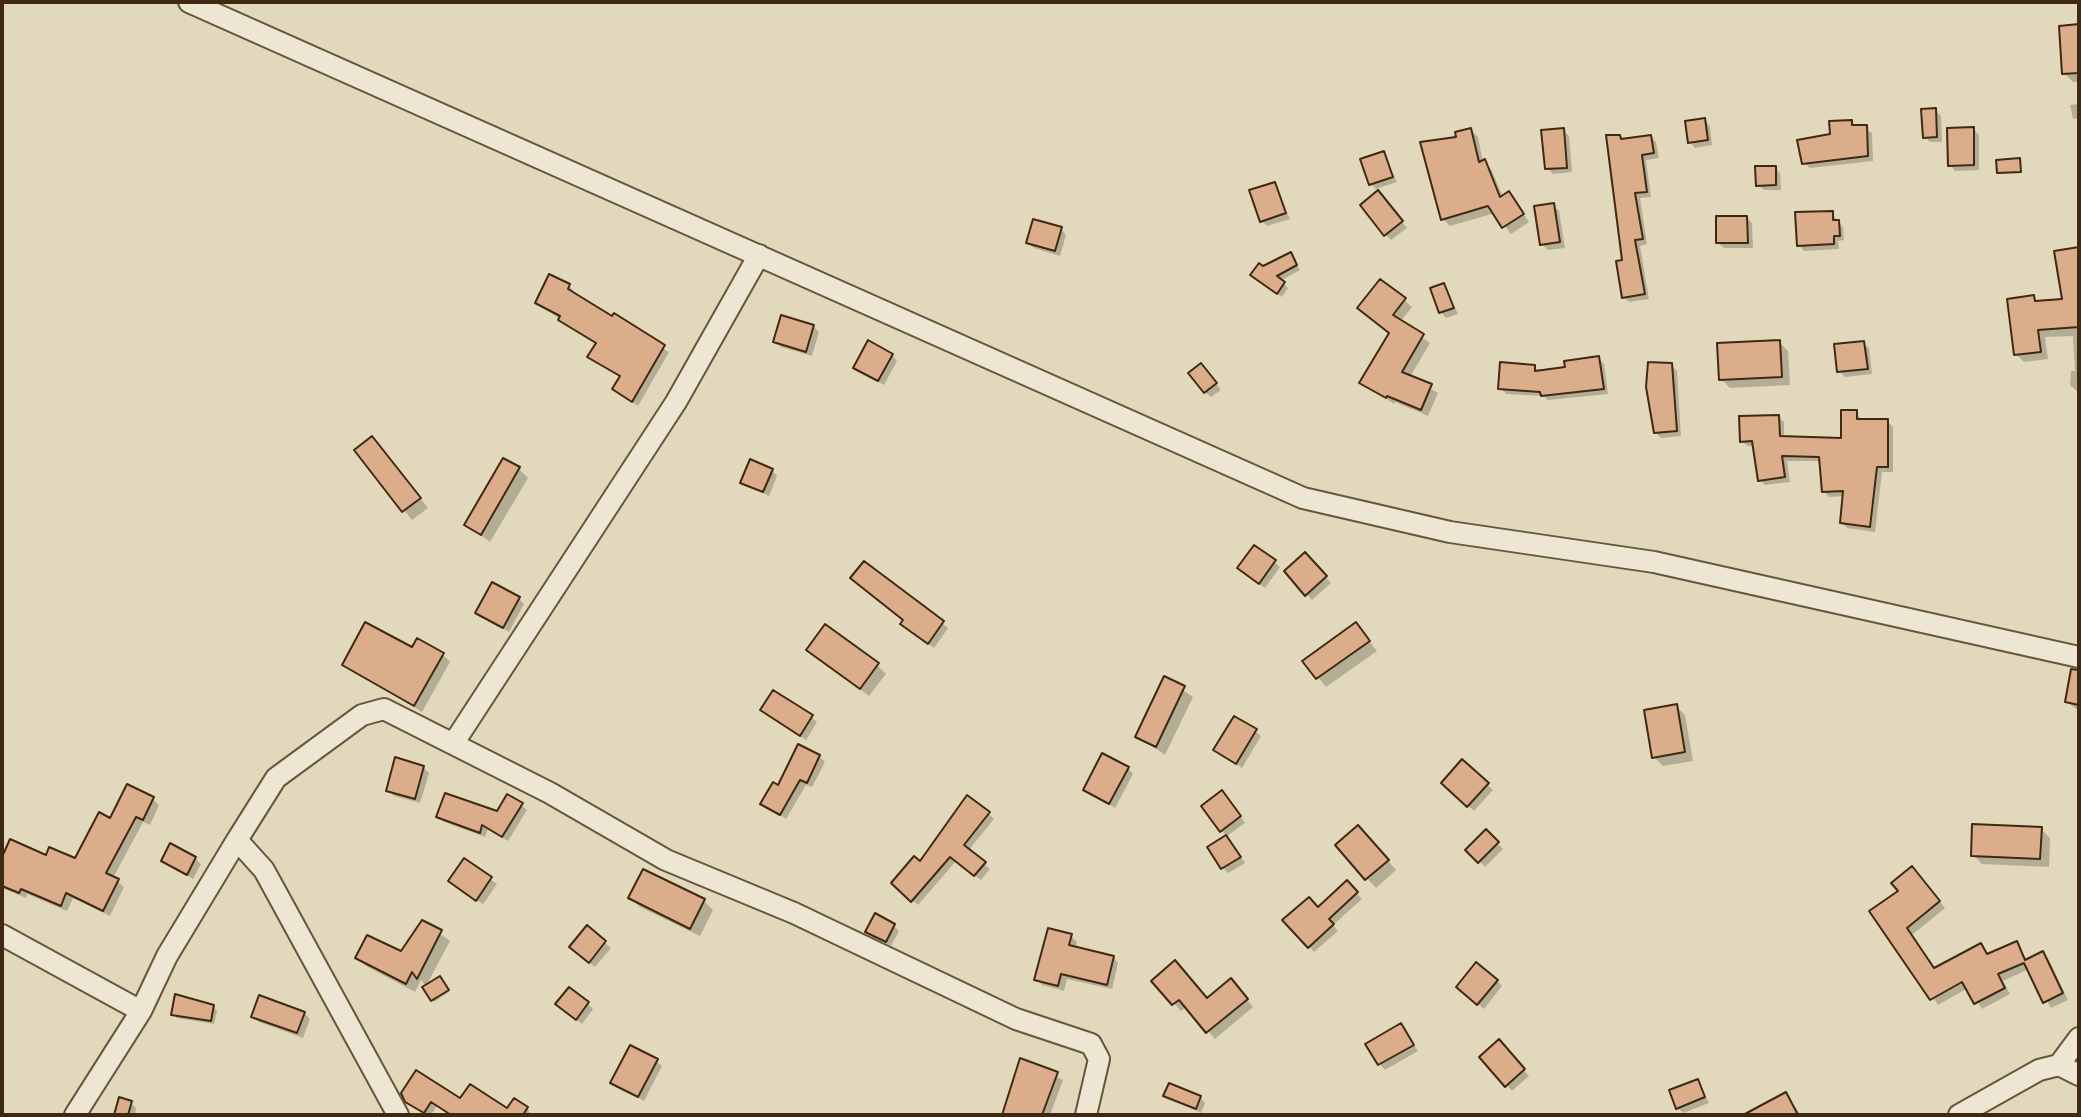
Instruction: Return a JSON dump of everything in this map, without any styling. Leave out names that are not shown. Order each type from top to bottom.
[{"type":"street","points":[[189,2],[1303,498],[1450,532],[1654,562],[2079,657]]},
{"type":"street","points":[[453,744],[676,402],[759,255]]},
{"type":"street","points":[[75,1115],[141,1011],[167,956],[276,778],[362,715],[384,709],[550,793],[666,860],[794,913],[1016,1019],[1091,1044],[1099,1059],[1086,1115]]},
{"type":"street","points":[[237,840],[264,870],[398,1115]]},
{"type":"street","points":[[2,935],[141,1011]]},
{"type":"street","points":[[1959,1115],[2039,1070],[2059,1065],[2079,1038]]},
{"type":"street","points":[[2059,1065],[2079,1075]]},
{"type":"building","points":[[2079,24],[2079,73],[2062,74],[2059,26]]},
{"type":"building","points":[[1936,108],[1937,137],[1923,138],[1921,109]]},
{"type":"building","points":[[1705,118],[1708,140],[1688,143],[1685,121]]},
{"type":"building","points":[[1852,120],[1852,125],[1867,125],[1868,156],[1802,164],[1797,140],[1830,134],[1829,121]]},
{"type":"building","points":[[1974,127],[1974,165],[1948,166],[1947,128]]},
{"type":"building","points":[[1471,128],[1479,162],[1485,159],[1500,197],[1509,191],[1524,214],[1502,228],[1488,206],[1441,220],[1420,142],[1456,137],[1455,132]]},
{"type":"building","points":[[1564,128],[1567,168],[1545,169],[1541,130]]},
{"type":"building","points":[[1606,135],[1620,135],[1621,139],[1651,135],[1654,153],[1642,155],[1647,192],[1635,193],[1643,239],[1635,240],[1645,294],[1622,298],[1616,261],[1622,260]]},
{"type":"building","points":[[1384,151],[1393,177],[1369,185],[1360,159]]},
{"type":"building","points":[[2020,158],[2021,172],[1997,173],[1996,160]]},
{"type":"building","points":[[1755,166],[1776,166],[1776,185],[1756,186]]},
{"type":"building","points":[[1275,182],[1286,213],[1260,222],[1249,190]]},
{"type":"building","points":[[1378,190],[1403,221],[1384,236],[1360,205]]},
{"type":"building","points":[[1554,203],[1560,242],[1540,245],[1534,206]]},
{"type":"building","points":[[1833,211],[1833,220],[1839,220],[1840,236],[1834,236],[1834,244],[1797,246],[1795,212]]},
{"type":"building","points":[[1716,216],[1747,216],[1748,243],[1716,243]]},
{"type":"building","points":[[1033,219],[1062,227],[1055,251],[1026,243]]},
{"type":"building","points":[[2079,247],[2079,327],[2038,330],[2041,352],[2014,355],[2007,299],[2034,295],[2035,301],[2062,299],[2054,251]]},
{"type":"building","points":[[1291,252],[1297,265],[1277,276],[1285,282],[1277,294],[1250,275],[1259,263],[1263,266]]},
{"type":"building","points":[[549,274],[570,284],[568,289],[612,316],[614,313],[665,345],[632,402],[612,389],[620,376],[587,357],[596,343],[558,320],[560,316],[535,303]]},
{"type":"building","points":[[1380,279],[1406,298],[1393,315],[1424,334],[1402,372],[1432,384],[1421,410],[1386,398],[1359,383],[1389,333],[1357,308]]},
{"type":"building","points":[[1444,283],[1454,308],[1439,313],[1430,288]]},
{"type":"building","points":[[781,315],[814,325],[806,352],[773,342]]},
{"type":"building","points":[[868,340],[893,354],[878,381],[853,368]]},
{"type":"building","points":[[1780,340],[1782,377],[1719,380],[1717,343]]},
{"type":"building","points":[[1864,341],[1868,369],[1837,372],[1834,344]]},
{"type":"building","points":[[1599,356],[1604,389],[1541,396],[1540,392],[1498,389],[1500,362],[1535,365],[1535,371],[1565,367],[1564,361]]},
{"type":"building","points":[[1648,362],[1672,363],[1677,431],[1654,433],[1646,387]]},
{"type":"building","points":[[1201,363],[1217,383],[1204,393],[1188,373]]},
{"type":"building","points":[[1841,410],[1857,410],[1857,419],[1888,419],[1888,467],[1877,467],[1870,527],[1840,523],[1843,491],[1822,492],[1819,457],[1782,456],[1785,477],[1758,481],[1752,441],[1740,442],[1739,416],[1779,415],[1780,436],[1841,438]]},
{"type":"building","points":[[372,436],[421,498],[402,512],[354,450]]},
{"type":"building","points":[[503,458],[520,467],[481,535],[464,525]]},
{"type":"building","points":[[750,459],[773,469],[763,492],[740,483]]},
{"type":"building","points":[[1254,545],[1276,560],[1259,584],[1237,568]]},
{"type":"building","points":[[1305,552],[1327,576],[1305,596],[1284,571]]},
{"type":"building","points":[[864,561],[944,621],[928,644],[900,624],[903,620],[850,578]]},
{"type":"building","points":[[492,582],[520,597],[503,628],[475,613]]},
{"type":"building","points":[[365,622],[412,647],[417,638],[444,653],[414,706],[342,665]]},
{"type":"building","points":[[1356,622],[1370,641],[1316,679],[1302,661]]},
{"type":"building","points":[[825,624],[879,663],[860,689],[806,650]]},
{"type":"building","points":[[2071,669],[2079,670],[2079,705],[2065,702]]},
{"type":"building","points":[[1164,676],[1185,686],[1156,747],[1135,737]]},
{"type":"building","points":[[773,690],[813,715],[800,736],[760,710]]},
{"type":"building","points":[[1677,704],[1685,752],[1652,758],[1644,710]]},
{"type":"building","points":[[1234,716],[1257,729],[1236,764],[1213,750]]},
{"type":"building","points":[[798,744],[820,755],[807,783],[800,780],[780,815],[760,804],[773,782],[778,785]]},
{"type":"building","points":[[1102,753],[1129,767],[1109,804],[1083,790]]},
{"type":"building","points":[[395,757],[424,766],[415,799],[386,791]]},
{"type":"building","points":[[1462,759],[1489,783],[1467,807],[1441,783]]},
{"type":"building","points":[[127,784],[154,797],[143,820],[136,817],[106,873],[119,879],[103,911],[66,893],[61,906],[21,889],[19,893],[2,886],[2,857],[10,839],[46,855],[49,847],[75,858],[99,812],[110,818]]},
{"type":"building","points":[[1222,790],[1241,816],[1220,832],[1201,806]]},
{"type":"building","points":[[445,793],[497,811],[507,794],[523,803],[502,837],[482,825],[480,833],[436,817]]},
{"type":"building","points":[[967,795],[990,812],[964,845],[986,862],[974,876],[950,857],[911,902],[891,883],[914,856],[920,861]]},
{"type":"building","points":[[1972,824],[2042,827],[2040,859],[1971,856]]},
{"type":"building","points":[[1358,825],[1389,860],[1365,880],[1335,845]]},
{"type":"building","points":[[1486,829],[1499,842],[1478,863],[1465,850]]},
{"type":"building","points":[[1226,835],[1241,857],[1221,869],[1207,847]]},
{"type":"building","points":[[170,843],[196,857],[187,875],[161,861]]},
{"type":"building","points":[[464,858],[492,877],[476,901],[448,881]]},
{"type":"building","points":[[1912,866],[1940,901],[1907,928],[1934,968],[1981,943],[1987,954],[2017,941],[2025,960],[2043,951],[2063,993],[2043,1003],[2024,963],[1998,974],[2005,988],[1974,1004],[1962,982],[1930,1000],[1869,911],[1898,891],[1891,883]]},
{"type":"building","points":[[643,869],[705,899],[690,929],[628,898]]},
{"type":"building","points":[[1347,880],[1358,892],[1329,919],[1334,924],[1308,948],[1282,920],[1309,897],[1318,907]]},
{"type":"building","points":[[875,913],[895,924],[886,942],[865,932]]},
{"type":"building","points":[[422,920],[442,930],[417,979],[412,972],[406,984],[355,958],[367,935],[401,951]]},
{"type":"building","points":[[587,925],[606,941],[589,963],[569,947]]},
{"type":"building","points":[[1048,928],[1072,934],[1069,945],[1114,956],[1107,985],[1061,974],[1058,986],[1034,980]]},
{"type":"building","points":[[1175,960],[1207,998],[1231,978],[1248,999],[1206,1033],[1179,1000],[1172,1005],[1151,981]]},
{"type":"building","points":[[1476,962],[1498,980],[1477,1005],[1456,987]]},
{"type":"building","points":[[440,976],[449,990],[431,1001],[422,987]]},
{"type":"building","points":[[569,987],[589,1002],[576,1020],[555,1004]]},
{"type":"building","points":[[175,994],[214,1005],[211,1021],[171,1015]]},
{"type":"building","points":[[259,995],[305,1012],[297,1033],[251,1017]]},
{"type":"building","points":[[1401,1023],[1414,1045],[1378,1065],[1365,1044]]},
{"type":"building","points":[[1499,1039],[1525,1069],[1505,1087],[1479,1057]]},
{"type":"building","points":[[630,1045],[658,1059],[638,1097],[610,1083]]},
{"type":"building","points":[[1020,1058],[1058,1072],[1042,1115],[1002,1115]]},
{"type":"building","points":[[416,1070],[460,1098],[470,1084],[507,1108],[514,1098],[528,1107],[523,1115],[451,1115],[431,1102],[424,1113],[405,1102],[401,1093]]},
{"type":"building","points":[[1698,1079],[1705,1097],[1676,1109],[1669,1090]]},
{"type":"building","points":[[1169,1083],[1201,1096],[1196,1109],[1163,1096]]},
{"type":"building","points":[[1786,1092],[1798,1115],[1743,1115]]},
{"type":"building","points":[[119,1097],[132,1101],[128,1115],[114,1115]]}]
